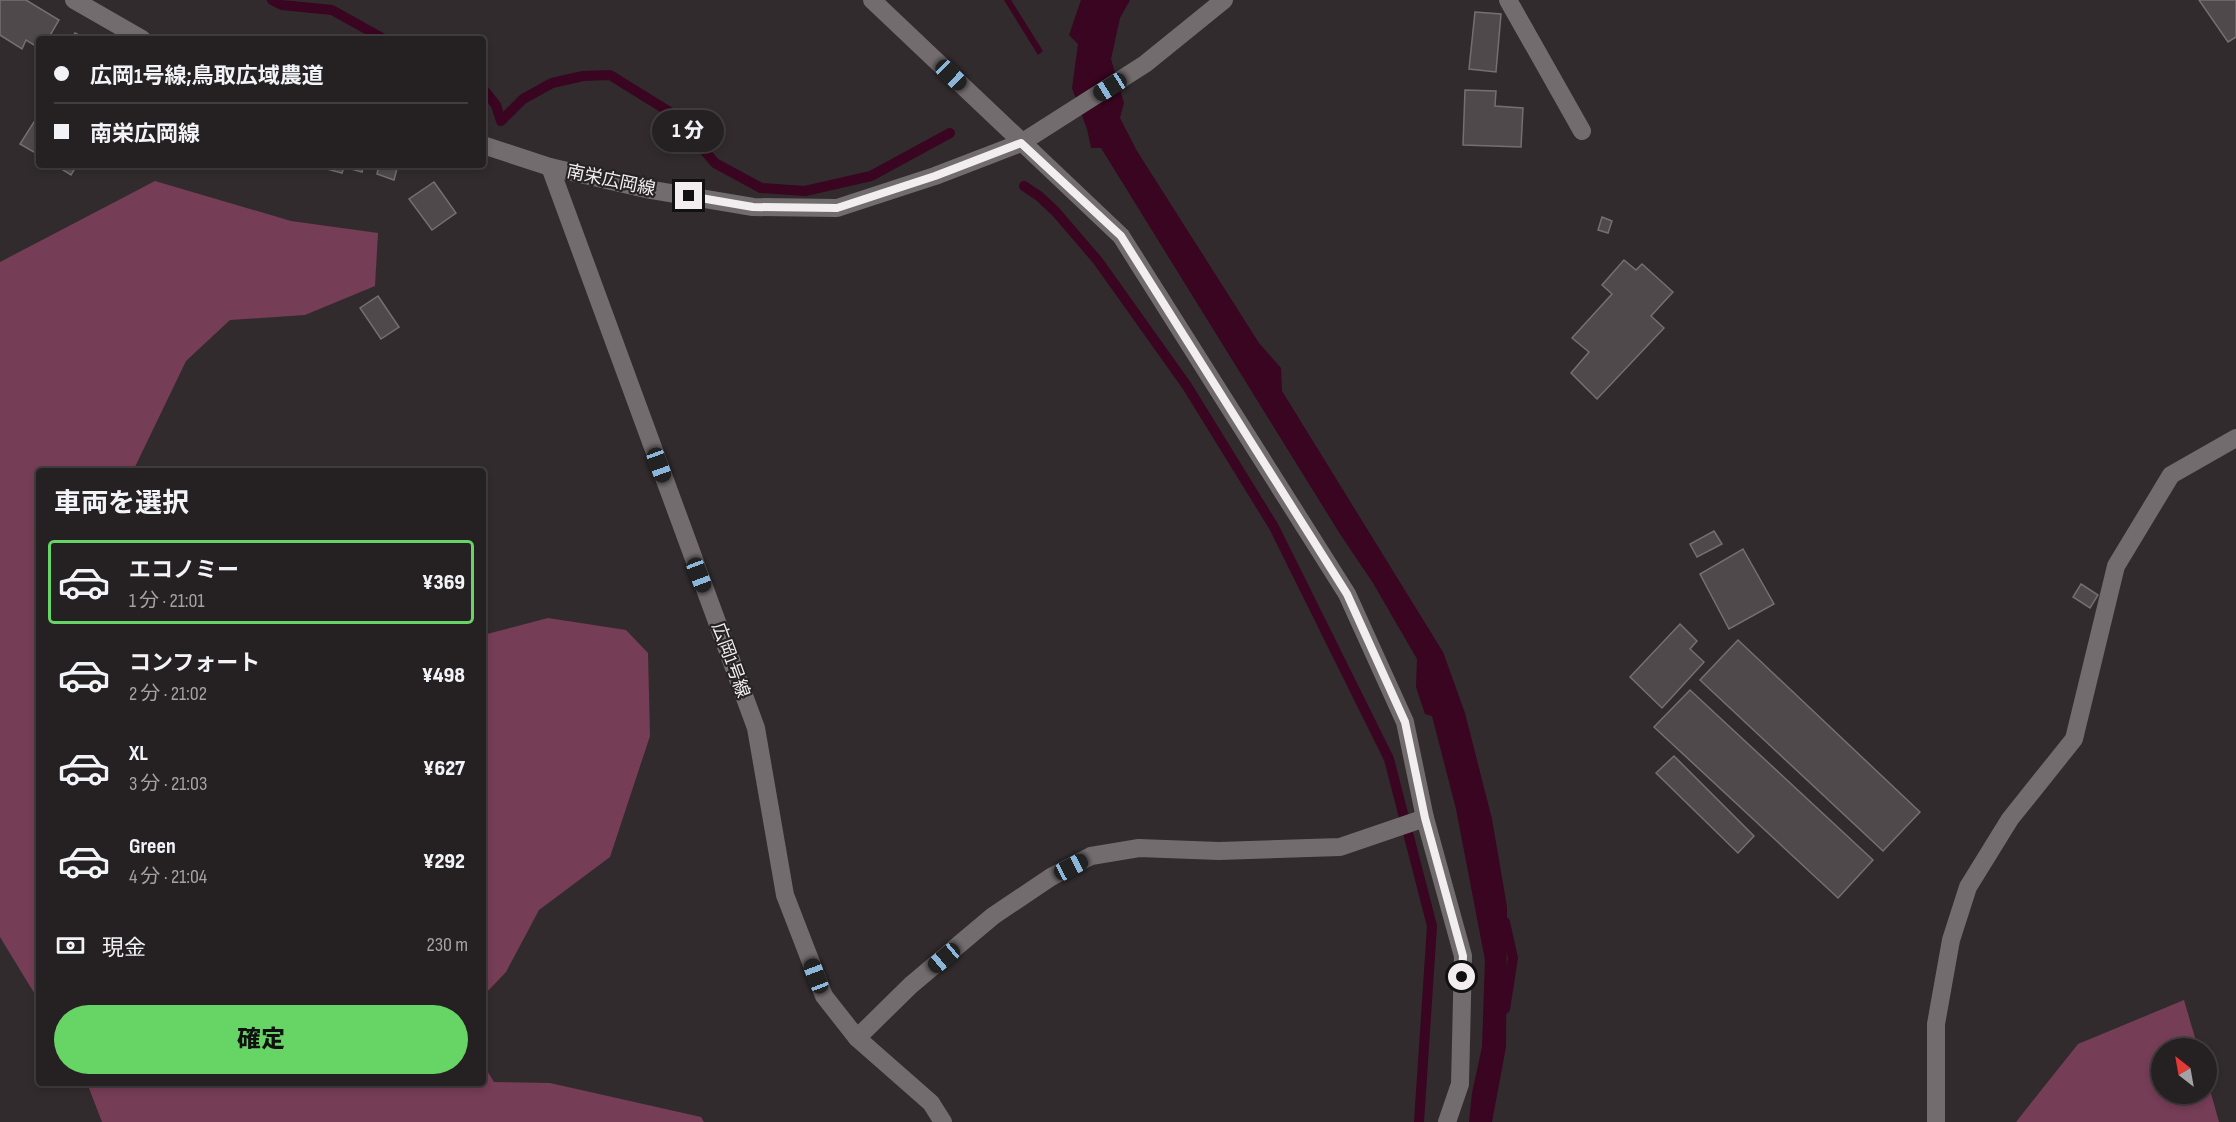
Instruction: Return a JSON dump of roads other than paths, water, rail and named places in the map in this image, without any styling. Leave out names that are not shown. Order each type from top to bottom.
[{"type":"street","points":[[74,0],[137,36]]},
{"type":"street","points":[[872,0],[1121,236],[1347,594],[1405,722],[1425,818],[1463,956],[1460,1084],[1447,1122]]},
{"type":"street","name":"南栄広岡線","points":[[486,146],[550,167],[646,189],[753,207],[837,208],[935,176],[1021,143],[1145,64],[1224,0]]},
{"type":"street","points":[[1508,0],[1582,131]]},
{"type":"street","name":"広岡1号線","points":[[550,167],[756,729],[785,895],[824,996],[857,1038],[931,1103],[943,1122]]},
{"type":"street","points":[[1936,1122],[1936,1024],[1951,940],[1968,887],[2010,819],[2074,739],[2115,566],[2171,475],[2236,438]]},
{"type":"street","points":[[857,1038],[911,985],[993,916],[1051,877],[1091,856],[1139,848],[1219,851],[1340,847],[1425,818]]},
{"type":"waterway","points":[[272,0],[282,5],[332,10],[379,36]]},
{"type":"waterway","points":[[486,93],[496,105],[501,121],[523,99],[552,83],[583,76],[610,75],[673,114],[715,163],[761,188],[805,191],[871,176],[950,133]]},
{"type":"waterway","points":[[1024,186],[1056,212],[1098,261],[1187,386],[1274,527],[1389,759],[1432,926],[1419,1122]]},
{"type":"waterway","points":[[1505,922],[1513,958],[1505,1009]]}]
